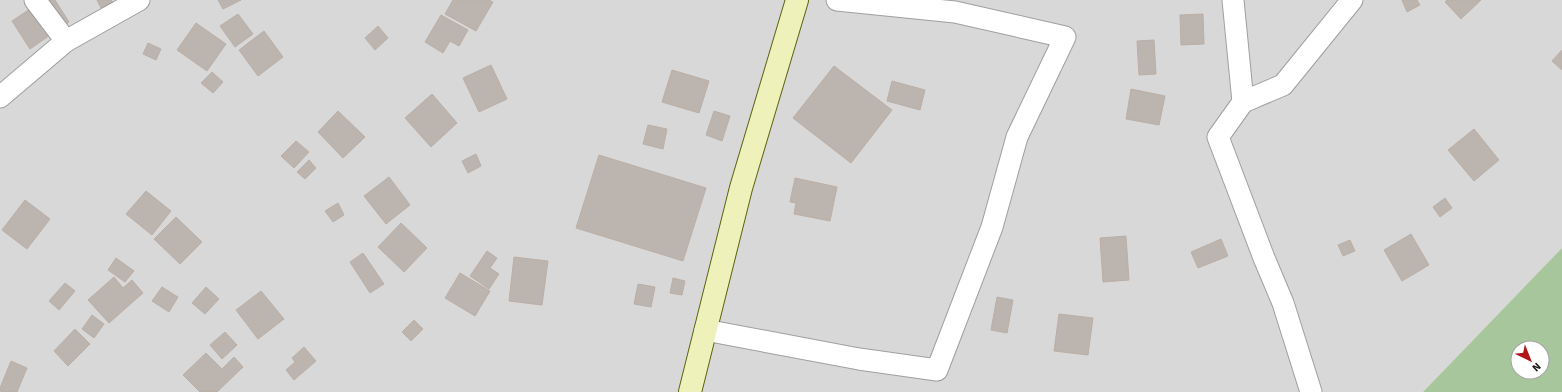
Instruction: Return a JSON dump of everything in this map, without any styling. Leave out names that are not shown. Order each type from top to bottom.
[{"type":"street","points":[[34,0],[66,41]]},
{"type":"street","points":[[0,97],[66,41],[139,0]]},
{"type":"street","points":[[690,392],[741,188],[797,0]]},
{"type":"street","points":[[705,330],[859,359],[937,370],[992,227],[1017,137],[1065,37],[955,12],[837,0]]},
{"type":"street","points":[[1233,0],[1243,102]]},
{"type":"street","points":[[1311,392],[1284,303],[1264,258],[1218,137],[1243,102],[1283,85],[1352,0]]},
{"type":"shaded area","points":[[0,0],[1562,0],[1562,248],[1423,392],[0,392]]},
{"type":"green space","points":[[1562,248],[1562,392],[1423,392]]},
{"type":"building","points":[[43,0],[55,0],[69,22],[30,49],[12,21]]},
{"type":"building","points":[[97,0],[111,0],[113,2],[101,8]]},
{"type":"building","points":[[218,0],[241,0],[223,9]]},
{"type":"building","points":[[453,0],[489,0],[493,2],[476,31],[445,14]]},
{"type":"building","points":[[1402,0],[1417,0],[1420,5],[1407,12]]},
{"type":"building","points":[[1447,0],[1481,0],[1461,19],[1445,2]]},
{"type":"building","points":[[238,14],[253,34],[235,47],[220,26]]},
{"type":"building","points":[[1203,14],[1204,44],[1181,45],[1180,15]]},
{"type":"building","points":[[441,15],[468,30],[459,46],[450,41],[443,53],[425,42]]},
{"type":"building","points":[[196,23],[226,44],[207,71],[177,50]]},
{"type":"building","points":[[378,26],[388,38],[375,50],[365,38]]},
{"type":"building","points":[[264,31],[283,57],[258,76],[239,50]]},
{"type":"building","points":[[1154,40],[1156,74],[1139,75],[1137,41]]},
{"type":"building","points":[[148,43],[161,49],[156,60],[143,54]]},
{"type":"building","points":[[1562,50],[1562,70],[1552,61]]},
{"type":"building","points":[[491,65],[507,99],[479,112],[463,78]]},
{"type":"building","points":[[834,66],[892,110],[851,163],[793,118]]},
{"type":"building","points":[[672,70],[709,81],[699,113],[662,102]]},
{"type":"building","points":[[212,72],[223,82],[213,93],[201,83]]},
{"type":"building","points":[[892,81],[925,90],[920,110],[887,101]]},
{"type":"building","points":[[1131,89],[1165,96],[1159,125],[1126,119]]},
{"type":"building","points":[[432,94],[457,123],[431,147],[405,118]]},
{"type":"building","points":[[338,111],[365,137],[343,158],[318,132]]},
{"type":"building","points":[[714,111],[730,116],[722,141],[706,135]]},
{"type":"building","points":[[648,125],[667,129],[663,149],[643,144]]},
{"type":"building","points":[[1474,129],[1499,160],[1474,181],[1448,150]]},
{"type":"building","points":[[296,141],[309,152],[294,168],[281,156]]},
{"type":"building","points":[[476,154],[481,166],[468,173],[462,161]]},
{"type":"building","points":[[599,155],[706,188],[683,261],[576,228]]},
{"type":"building","points":[[309,160],[316,168],[305,179],[297,172]]},
{"type":"building","points":[[389,177],[410,205],[386,224],[364,196]]},
{"type":"building","points":[[795,178],[837,187],[830,221],[794,214],[796,203],[790,202]]},
{"type":"building","points":[[146,191],[171,211],[152,235],[126,214]]},
{"type":"building","points":[[1445,198],[1452,208],[1440,217],[1433,207]]},
{"type":"building","points":[[25,200],[50,219],[27,249],[2,230]]},
{"type":"building","points":[[338,203],[344,215],[333,222],[325,211]]},
{"type":"building","points":[[176,217],[202,242],[180,264],[154,239]]},
{"type":"building","points":[[401,223],[427,248],[404,272],[378,247]]},
{"type":"building","points":[[1411,234],[1429,265],[1402,281],[1384,250]]},
{"type":"building","points":[[1126,236],[1129,280],[1103,282],[1100,238]]},
{"type":"building","points":[[1221,239],[1228,256],[1198,268],[1191,252]]},
{"type":"building","points":[[1350,240],[1355,251],[1343,256],[1338,245]]},
{"type":"building","points":[[487,251],[497,258],[490,268],[499,274],[489,289],[470,276]]},
{"type":"building","points":[[363,253],[384,284],[370,293],[350,262]]},
{"type":"building","points":[[514,257],[548,261],[542,305],[509,301]]},
{"type":"building","points":[[116,258],[134,271],[125,282],[108,270]]},
{"type":"building","points":[[460,273],[490,291],[475,316],[445,298]]},
{"type":"building","points":[[114,277],[123,288],[132,280],[143,293],[109,323],[88,300]]},
{"type":"building","points":[[673,278],[685,281],[682,295],[670,293]]},
{"type":"building","points":[[65,283],[75,291],[59,310],[49,301]]},
{"type":"building","points":[[638,284],[655,287],[651,307],[634,304]]},
{"type":"building","points":[[162,287],[178,297],[169,312],[152,301]]},
{"type":"building","points":[[206,287],[219,299],[205,314],[192,303]]},
{"type":"building","points":[[261,291],[284,319],[258,339],[236,310]]},
{"type":"building","points":[[997,297],[1013,300],[1007,333],[991,330]]},
{"type":"building","points":[[1059,314],[1093,318],[1088,355],[1054,351]]},
{"type":"building","points":[[92,315],[104,324],[94,338],[82,329]]},
{"type":"building","points":[[414,320],[423,329],[411,341],[402,332]]},
{"type":"building","points":[[75,329],[90,344],[68,366],[54,351]]},
{"type":"building","points":[[225,332],[237,345],[222,359],[210,345]]},
{"type":"building","points":[[304,347],[316,361],[294,380],[286,370],[295,362],[292,358]]},
{"type":"building","points":[[206,353],[222,369],[234,357],[243,367],[217,392],[200,392],[183,375]]},
{"type":"building","points":[[11,361],[27,368],[17,392],[3,392],[0,391],[0,388]]}]
